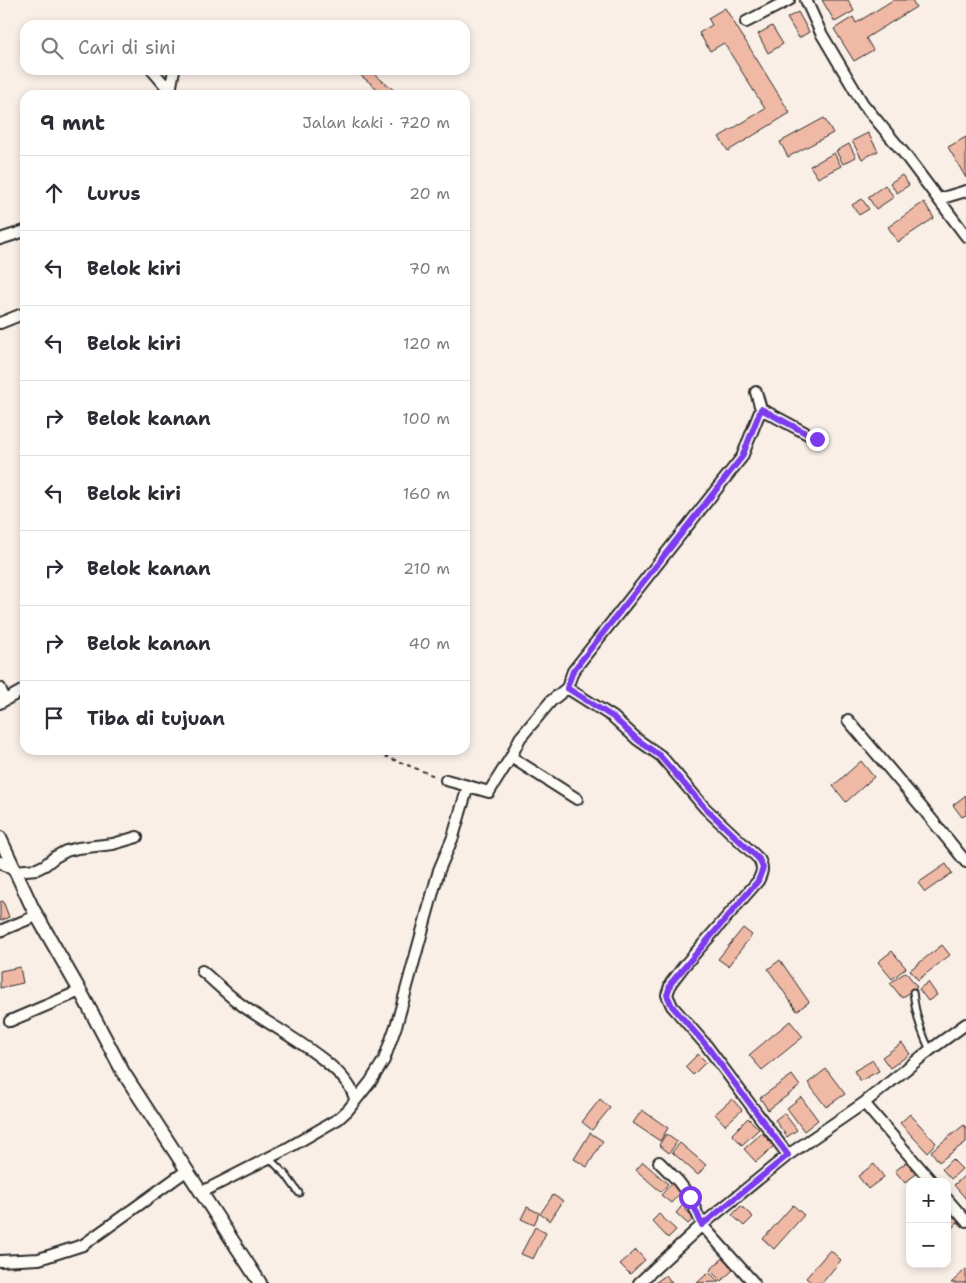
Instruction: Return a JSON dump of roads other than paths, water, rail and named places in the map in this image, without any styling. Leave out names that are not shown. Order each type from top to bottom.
[{"type":"street","points":[[746,22],[789,0]]},
{"type":"street","points":[[806,0],[821,33],[863,104],[966,236]]},
{"type":"street","points":[[156,75],[168,90]]},
{"type":"street","points":[[171,90],[173,75]]},
{"type":"street","points":[[939,199],[966,191]]},
{"type":"street","points":[[0,239],[20,233]]},
{"type":"street","points":[[0,323],[20,315]]},
{"type":"street","points":[[446,780],[489,792],[511,757],[520,738],[551,701],[567,688],[573,671],[742,457],[761,409],[756,392]]},
{"type":"street","points":[[761,409],[817,439]]},
{"type":"street","points":[[0,688],[3,702],[20,692]]},
{"type":"street","points":[[567,688],[613,717],[638,740],[660,756],[705,808],[762,863],[763,868],[758,881],[684,966],[671,983],[667,995],[672,1006],[706,1045],[788,1155]]},
{"type":"street","points":[[848,720],[920,804],[966,862]]},
{"type":"street","points":[[511,757],[577,799]]},
{"type":"street","points":[[202,1192],[338,1119],[371,1081],[384,1060],[390,1044],[439,870],[453,837],[468,786]]},
{"type":"street","points":[[0,862],[15,871],[37,869],[55,857],[78,848],[113,844],[138,837]]},
{"type":"street","points":[[0,838],[36,916],[80,991],[123,1072],[202,1192],[240,1255],[260,1283]]},
{"type":"street","points":[[0,930],[36,916]]},
{"type":"street","points":[[202,972],[243,1006],[306,1047],[342,1075],[351,1087],[355,1101]]},
{"type":"street","points":[[10,1021],[80,991]]},
{"type":"street","points":[[639,1283],[702,1225],[788,1155],[864,1103],[966,1024]]},
{"type":"street","points":[[864,1103],[929,1178]]},
{"type":"street","points":[[659,1162],[678,1181],[690,1197],[702,1225],[754,1283]]},
{"type":"street","points":[[0,1261],[39,1260],[83,1246],[186,1170]]},
{"type":"street","points":[[951,1204],[966,1221]]},
{"type":"lane","points":[[913,992],[914,1006],[924,1040],[930,1050]]},
{"type":"lane","points":[[268,1158],[286,1175],[299,1193]]}]
